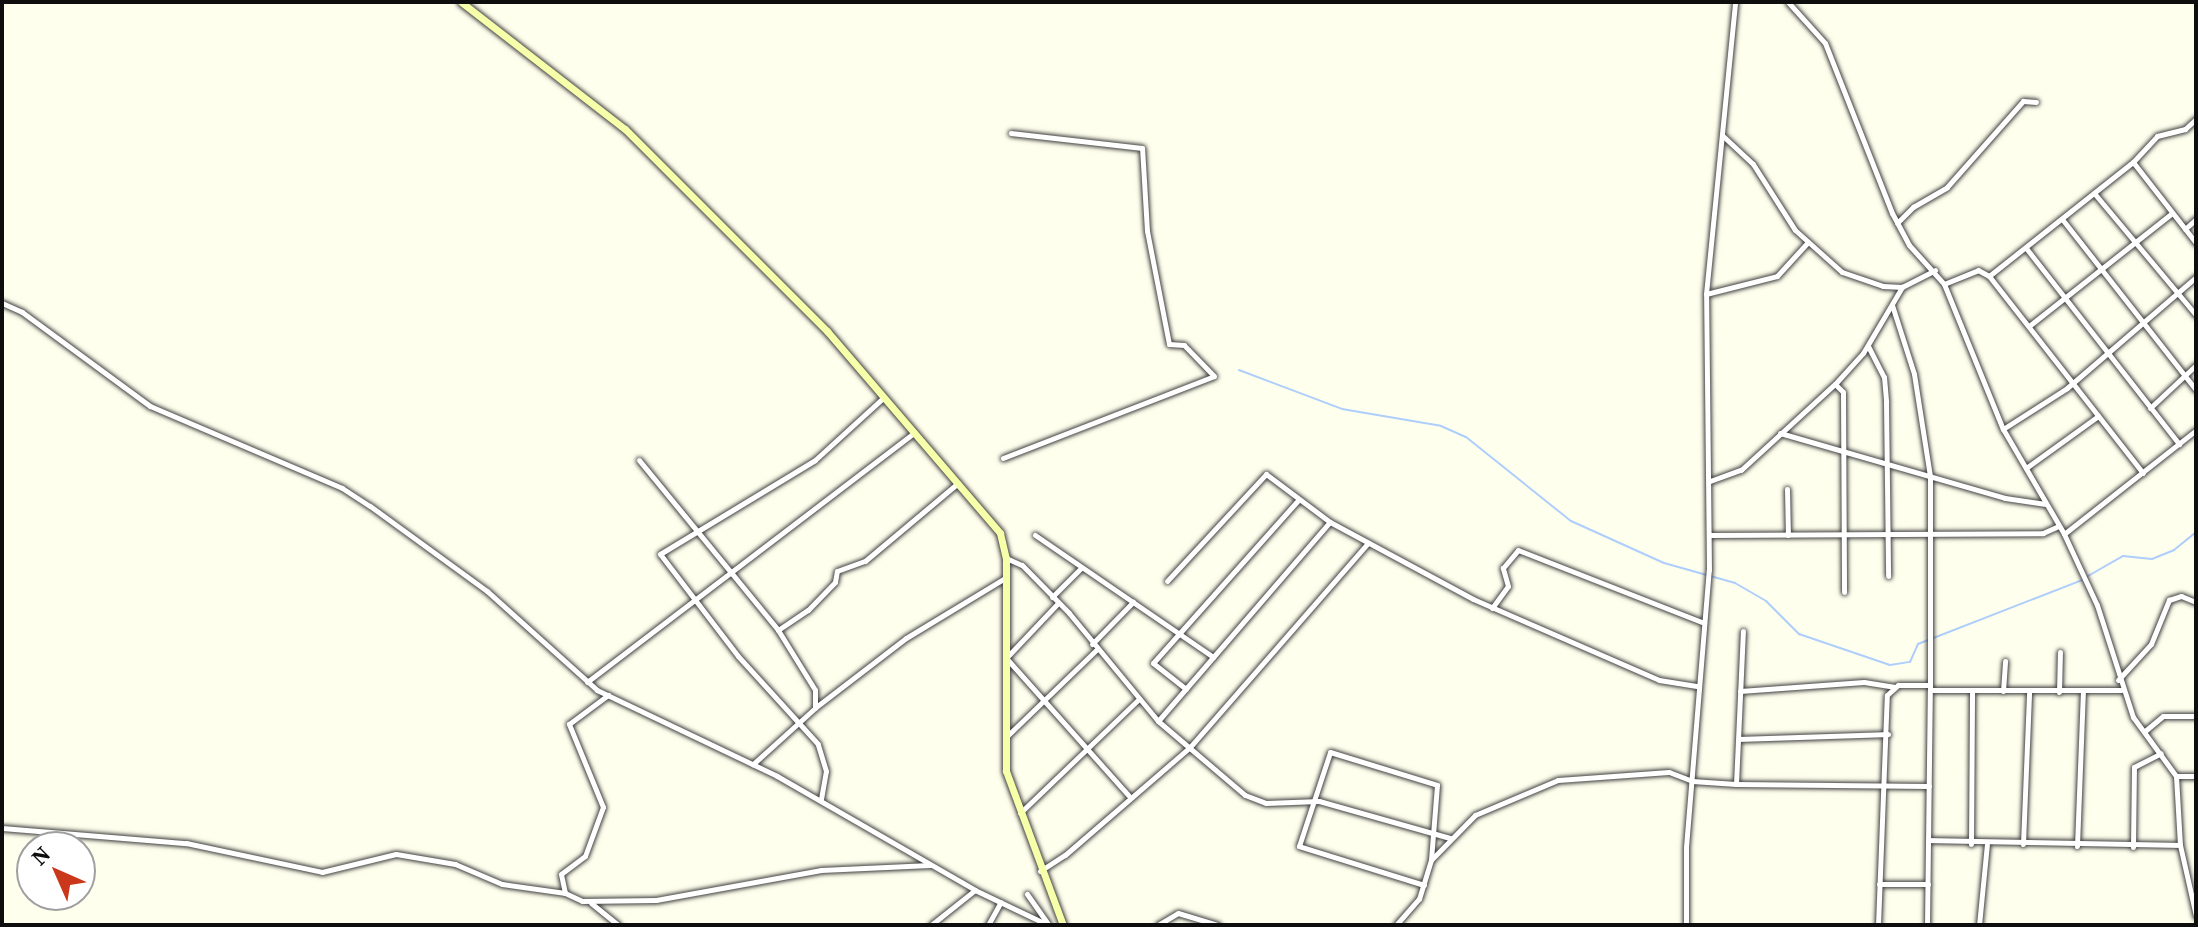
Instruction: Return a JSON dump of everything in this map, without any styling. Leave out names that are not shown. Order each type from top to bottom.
[{"type":"street","points":[[461,2],[625,129],[827,331],[1000,533],[1006,558],[1006,771],[1040,871],[1063,925]]},
{"type":"street","points":[[1686,925],[1697,686],[1709,570],[1706,294],[1735,2]]},
{"type":"street","points":[[1788,2],[1825,43],[1897,223],[1909,245],[1935,270],[1944,284],[2003,429],[2064,534],[2097,605],[2121,690],[2176,776],[2180,845],[2196,916]]},
{"type":"street","points":[[1897,223],[1913,207],[1947,187],[2023,101],[2036,102]]},
{"type":"street","points":[[1989,276],[2133,162],[2157,136],[2185,129],[2196,119]]},
{"type":"street","points":[[1003,458],[1214,376],[1184,345],[1169,344],[1145,219],[1142,148],[1011,133]]},
{"type":"street","points":[[1723,136],[1753,164],[1791,224],[1847,275],[1902,287]]},
{"type":"street","points":[[2133,162],[2196,243]]},
{"type":"street","points":[[2094,193],[2138,241],[2196,315]]},
{"type":"street","points":[[2029,326],[2172,213]]},
{"type":"street","points":[[2062,219],[2196,390]]},
{"type":"street","points":[[2185,229],[2196,219]]},
{"type":"street","points":[[1706,294],[1777,276],[1808,242]]},
{"type":"street","points":[[2026,248],[2179,444]]},
{"type":"street","points":[[1710,481],[1741,470],[1835,384],[1868,346],[1902,287],[1935,270]]},
{"type":"street","points":[[1944,284],[1978,270],[1989,276],[2143,473]]},
{"type":"street","points":[[2003,429],[2072,382],[2106,349],[2196,277]]},
{"type":"street","points":[[2,303],[22,312],[150,406],[361,500],[487,591],[587,682],[608,695],[821,799],[975,890],[1049,925]]},
{"type":"street","points":[[1892,305],[1914,374],[1930,476],[1927,925]]},
{"type":"street","points":[[1868,346],[1884,377],[1888,576]]},
{"type":"street","points":[[2150,408],[2196,365]]},
{"type":"street","points":[[1835,384],[1843,392],[1844,592]]},
{"type":"street","points":[[821,799],[822,751],[693,601],[660,554],[693,530],[815,460],[884,397]]},
{"type":"street","points":[[2026,468],[2098,416]]},
{"type":"street","points":[[2064,534],[2196,430]]},
{"type":"street","points":[[587,682],[693,601],[728,570],[915,432]]},
{"type":"street","points":[[1780,433],[2005,498],[2047,504]]},
{"type":"street","points":[[639,460],[809,672],[815,708]]},
{"type":"street","points":[[1167,581],[1262,475],[1330,522],[1492,608],[1659,680],[1697,686]]},
{"type":"street","points":[[778,630],[808,610],[835,582],[837,571],[865,561],[959,483]]},
{"type":"street","points":[[1787,489],[1788,535]]},
{"type":"street","points":[[1186,689],[1153,663],[1298,500]]},
{"type":"street","points":[[1158,721],[1330,522]]},
{"type":"street","points":[[1709,535],[2043,533],[2059,526]]},
{"type":"street","points":[[1035,535],[1213,657]]},
{"type":"street","points":[[1040,871],[1065,855],[1129,796],[1190,747],[1368,543]]},
{"type":"street","points":[[1492,608],[1508,586],[1501,573],[1516,550],[1704,623]]},
{"type":"street","points":[[1006,558],[1022,565],[1058,603],[1158,721],[1256,801],[1311,803],[1451,838]]},
{"type":"street","points":[[1052,597],[1081,568]]},
{"type":"street","points":[[753,764],[815,708],[906,638],[1005,578]]},
{"type":"street","points":[[2118,681],[2151,644],[2169,600],[2181,596],[2196,602]]},
{"type":"street","points":[[1092,644],[1133,602]]},
{"type":"street","points":[[1005,657],[1058,603]]},
{"type":"street","points":[[1736,784],[1743,631]]},
{"type":"street","points":[[1004,739],[1096,650]]},
{"type":"street","points":[[2059,692],[2060,652]]},
{"type":"street","points":[[1005,657],[1129,796]]},
{"type":"street","points":[[2003,691],[2005,661]]},
{"type":"street","points":[[1740,691],[1864,682],[1894,687],[1972,691],[2121,690]]},
{"type":"street","points":[[1878,925],[1887,786],[1887,698],[1894,687]]},
{"type":"street","points":[[1971,844],[1972,691]]},
{"type":"street","points":[[2023,844],[2029,692]]},
{"type":"street","points":[[2077,846],[2083,692]]},
{"type":"street","points":[[565,893],[561,874],[585,856],[603,807],[569,724],[608,695]]},
{"type":"street","points":[[1020,814],[1139,699]]},
{"type":"street","points":[[2145,731],[2163,716],[2196,716]]},
{"type":"street","points":[[1740,739],[1888,734]]},
{"type":"street","points":[[1396,925],[1424,885],[1431,860],[1430,832],[1435,784],[1333,751],[1311,803],[1299,846],[1424,885]]},
{"type":"street","points":[[2133,847],[2134,767],[2161,753]]},
{"type":"street","points":[[1431,860],[1477,813],[1558,780],[1669,772],[1692,781],[1736,784],[1929,786]]},
{"type":"street","points":[[2176,776],[2196,776]]},
{"type":"street","points":[[2,828],[186,843],[322,872],[396,854],[455,864],[502,884],[565,893],[589,901],[656,900],[821,870],[931,865]]},
{"type":"street","points":[[1928,840],[1971,844],[2180,845]]},
{"type":"street","points":[[1979,925],[1987,844]]},
{"type":"street","points":[[1879,884],[1928,884]]},
{"type":"street","points":[[931,925],[975,890]]},
{"type":"street","points":[[1027,894],[1049,925]]},
{"type":"street","points":[[589,901],[618,925]]},
{"type":"street","points":[[988,925],[1001,902]]},
{"type":"street","points":[[1158,925],[1178,913],[1218,925]]},
{"type":"waterway","points":[[1239,370],[1342,409],[1441,426],[1466,437],[1571,521],[1664,563],[1735,583],[1766,601],[1799,634],[1890,665],[1910,662],[1918,644],[2082,580]]},
{"type":"waterway","points":[[2088,576],[2123,556],[2152,559],[2174,550],[2196,532]]}]
